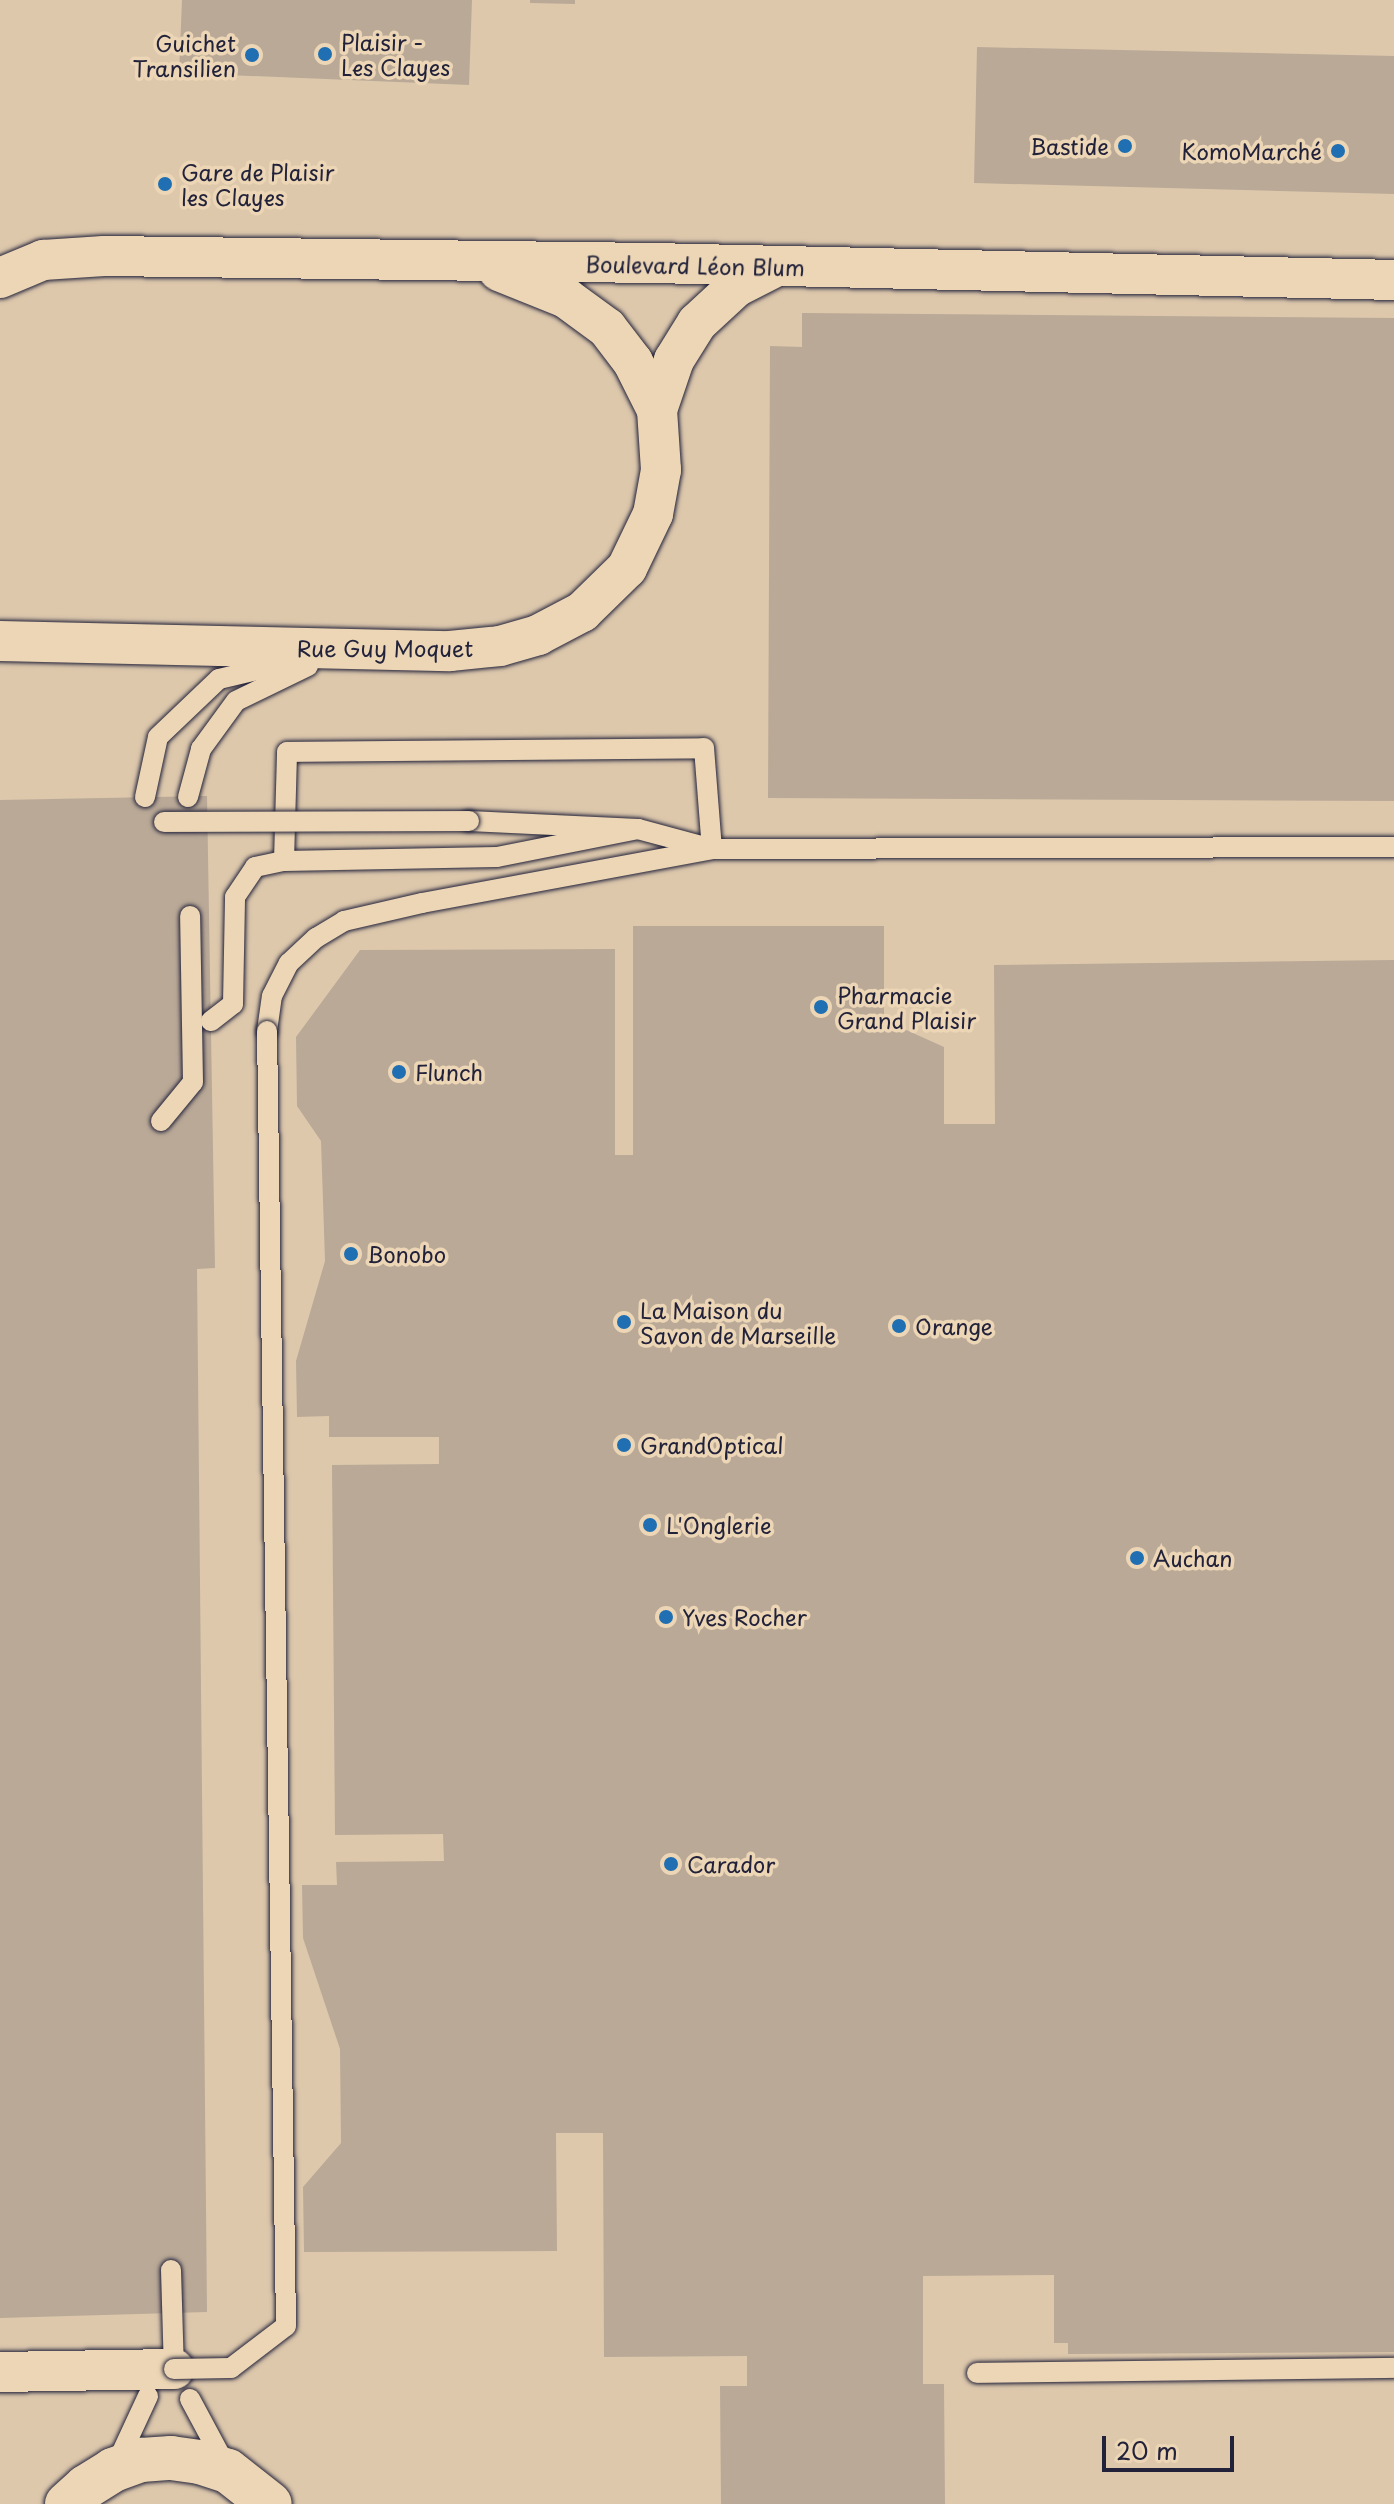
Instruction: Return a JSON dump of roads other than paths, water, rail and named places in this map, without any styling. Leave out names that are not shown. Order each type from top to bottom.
[{"type":"main road","points":[[67,2504],[113,2470],[141,2460],[171,2458],[200,2462],[228,2471],[270,2504]]},
{"type":"street","name":"Boulevard Léon Blum","points":[[0,278],[43,260],[104,256],[779,266],[1394,280]]},
{"type":"street","name":"Rue Guy Moquet","points":[[472,261],[540,286],[588,312],[618,340],[657,410]]},
{"type":"street","name":"Rue Guy Moquet","points":[[2,639],[450,651],[500,646],[538,635],[582,612],[627,568],[650,523],[661,470],[657,410],[674,360],[697,323],[736,287],[779,266]]},
{"type":"street","points":[[0,2372],[171,2388]]},
{"type":"lane","points":[[188,797],[201,749],[236,701],[340,650]]},
{"type":"lane","points":[[145,797],[158,737],[219,679],[340,650]]},
{"type":"lane","points":[[284,861],[287,752],[704,748],[712,849]]},
{"type":"lane","points":[[164,822],[469,821],[638,829],[712,849]]},
{"type":"lane","points":[[211,1021],[233,1004],[235,897],[255,867],[284,861],[497,857],[638,829]]},
{"type":"lane","points":[[113,2470],[171,2388],[231,2368],[286,2326],[267,1031],[272,996],[289,963],[316,938],[344,921],[422,903],[712,849],[1394,847]]},
{"type":"lane","points":[[161,1121],[193,1082],[190,916]]},
{"type":"lane","points":[[171,2270],[171,2388],[228,2471]]},
{"type":"lane","points":[[977,2373],[1394,2368]]},
{"type":"place","name":"Plaisir - Les Clayes","points":[[325,54]]},
{"type":"place","name":"Guichet Transilien","points":[[252,55]]},
{"type":"place","name":"Bastide","points":[[1125,146]]},
{"type":"place","name":"KomoMarché","points":[[1338,151]]},
{"type":"place","name":"Gare de Plaisir les Clayes","points":[[165,184]]},
{"type":"place","name":"Pharmacie Grand Plaisir","points":[[821,1007]]},
{"type":"place","name":"Flunch","points":[[399,1072]]},
{"type":"place","name":"Bonobo","points":[[351,1254]]},
{"type":"place","name":"La Maison du Savon de Marseille","points":[[624,1322]]},
{"type":"place","name":"Orange","points":[[899,1326]]},
{"type":"place","name":"GrandOptical","points":[[624,1445]]},
{"type":"place","name":"L'Onglerie","points":[[650,1525]]},
{"type":"place","name":"Auchan","points":[[1137,1558]]},
{"type":"place","name":"Yves Rocher","points":[[666,1617]]},
{"type":"place","name":"Carador","points":[[671,1864]]}]
